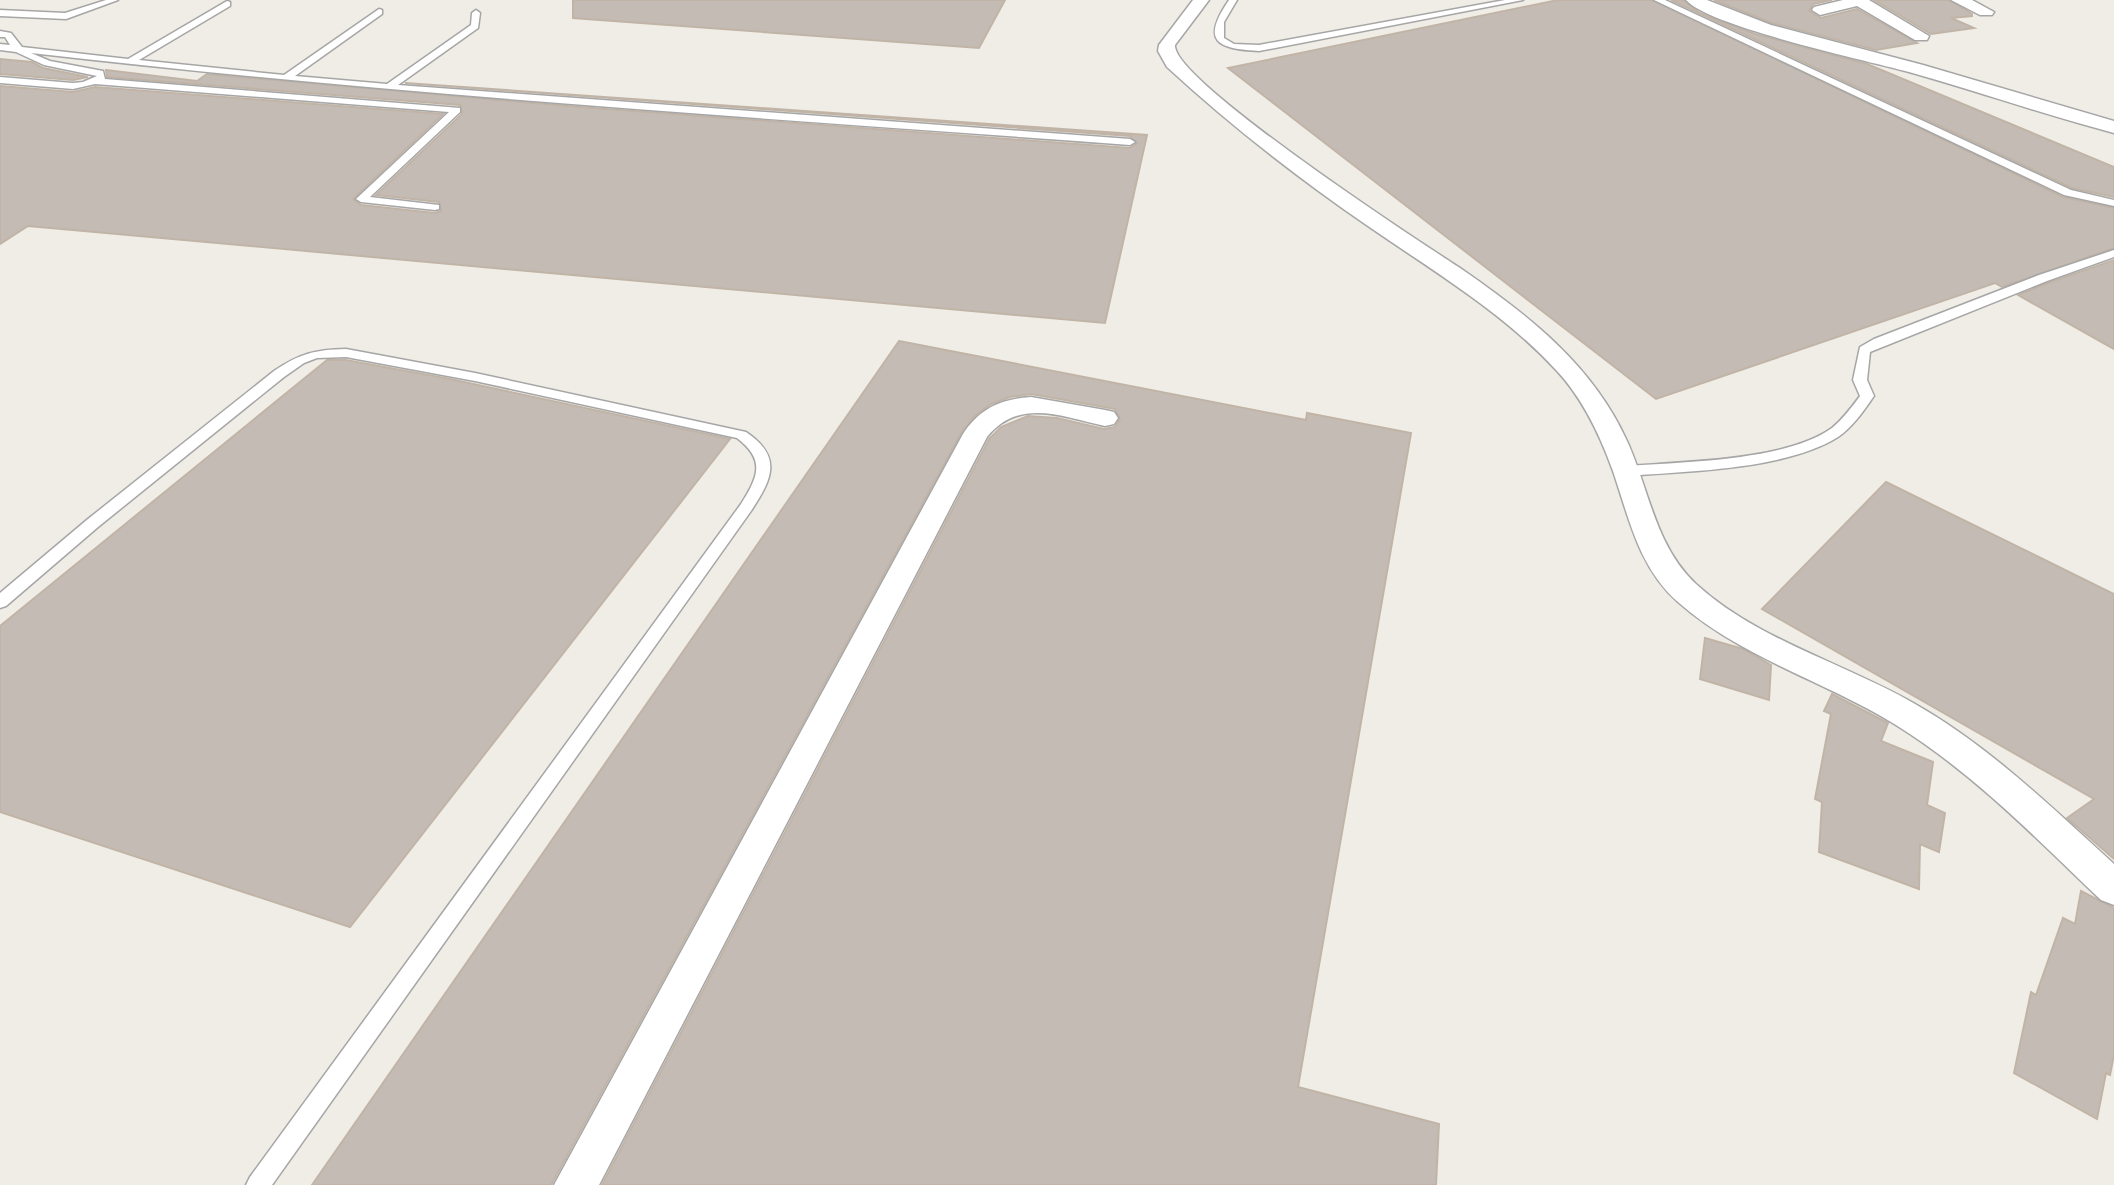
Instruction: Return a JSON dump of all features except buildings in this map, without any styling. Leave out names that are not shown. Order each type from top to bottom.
[{"type":"street","points":[[1201,0],[1167,45],[1166,51],[1172,63],[1297,164],[1369,217],[1457,276],[1534,335],[1563,363],[1600,408],[1626,471],[1640,520],[1655,554],[1669,575],[1688,594],[1726,622],[1904,713],[1955,745],[2020,800],[2114,888]]},
{"type":"street","points":[[1695,0],[1712,9],[1788,34],[2001,92],[2114,127]]},
{"type":"street","points":[[1959,0],[1986,12]]},
{"type":"street","points":[[1820,10],[1858,1],[1921,36]]},
{"type":"street","points":[[576,1185],[976,433],[991,417],[1020,406],[1045,407],[1104,418]]},
{"type":"lane","points":[[0,13],[66,16],[114,0]]},
{"type":"lane","points":[[1233,0],[1217,24],[1217,34],[1224,44],[1246,49],[1316,39],[1519,0]]},
{"type":"lane","points":[[1658,0],[2068,193],[2114,203]]},
{"type":"lane","points":[[128,63],[228,4]]},
{"type":"lane","points":[[287,77],[379,12]]},
{"type":"lane","points":[[389,87],[475,26],[476,13]]},
{"type":"lane","points":[[0,34],[8,35],[13,48],[40,60],[100,73],[102,77],[96,81]]},
{"type":"lane","points":[[0,47],[128,63],[389,87],[1130,142]]},
{"type":"lane","points":[[0,80],[73,86],[96,81],[457,110],[361,199],[435,207]]},
{"type":"lane","points":[[1626,471],[1752,458],[1801,447],[1833,434],[1853,415],[1867,396],[1860,380],[1860,364],[1864,350],[1878,341],[2114,253]]},
{"type":"lane","points":[[0,602],[93,523],[279,374],[299,360],[316,354],[346,353],[475,377],[741,435],[752,442],[761,456],[764,469],[754,492],[721,542],[258,1185]]}]
